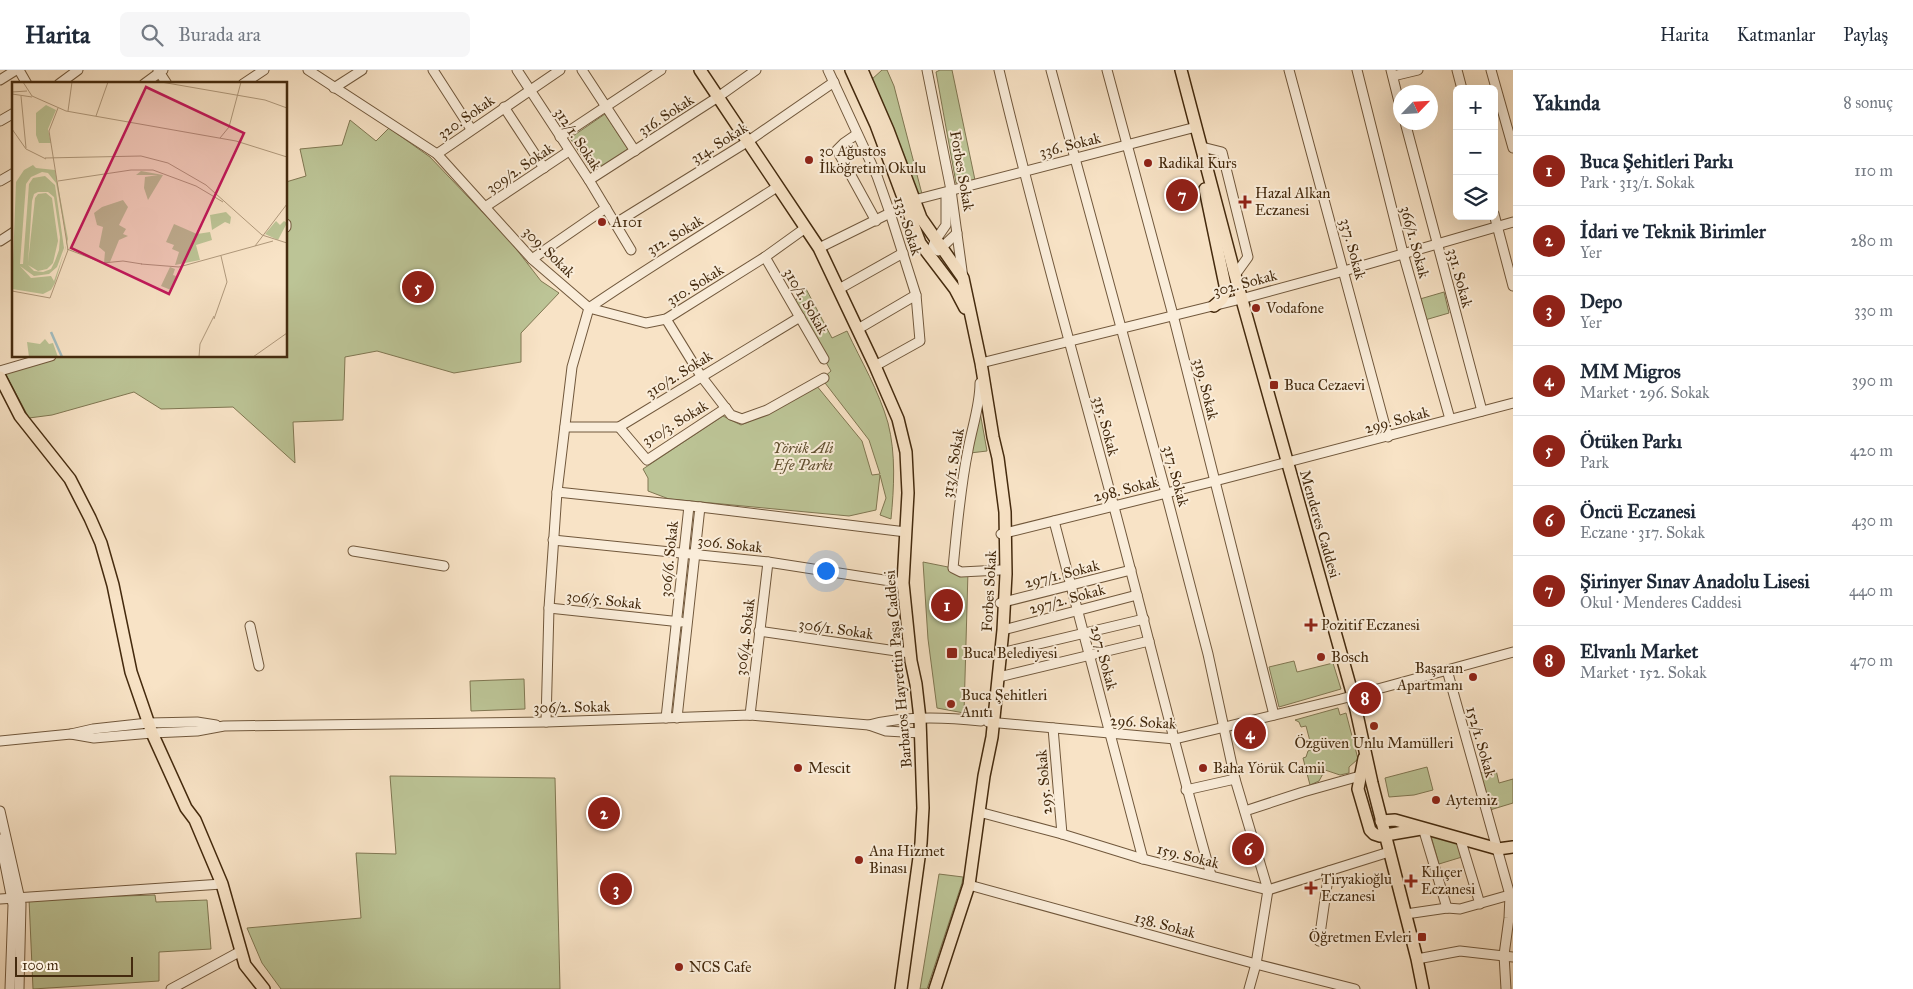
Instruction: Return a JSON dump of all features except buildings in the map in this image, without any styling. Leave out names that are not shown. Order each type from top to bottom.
[{"type":"main road","name":"Barbaros Hayrettin Paşa Caddesi","points":[[700,70],[804,229],[819,248],[858,328],[898,419],[906,452],[908,493],[903,583],[910,654],[920,719],[923,808],[921,843],[901,989]]},
{"type":"main road","points":[[851,70],[876,126],[920,243],[955,289],[970,316]]},
{"type":"main road","name":"Forbes Sokak","points":[[862,70],[888,130],[921,218],[963,278],[981,363],[1006,512],[1000,570],[1003,630],[999,677],[988,722]]},
{"type":"main road","name":"Menderes Caddesi","points":[[1181,70],[1235,275],[1353,696],[1365,755],[1406,914],[1423,989]]},
{"type":"main road","points":[[1208,174],[1204,184],[1226,290],[1222,299],[1214,306]]},
{"type":"main road","points":[[0,377],[20,416],[70,479],[101,542],[113,585],[130,664],[136,671],[153,728],[193,804],[195,820],[222,884],[245,965],[264,989]]},
{"type":"main road","name":"Forbes Sokak","points":[[935,989],[969,885],[984,776],[989,759],[988,722],[1002,603],[1004,534]]},
{"type":"main road","points":[[1365,755],[1358,789],[1370,830],[1380,836],[1423,828]]},
{"type":"main road","points":[[1381,821],[1395,820],[1498,849],[1513,847]]},
{"type":"street","points":[[0,80],[17,70],[26,82]]},
{"type":"street","points":[[61,82],[78,70]]},
{"type":"street","points":[[246,82],[264,70]]},
{"type":"street","name":"309. Sokak","points":[[308,70],[437,154],[532,259],[589,308]]},
{"type":"street","points":[[334,88],[362,70]]},
{"type":"street","points":[[433,70],[471,129]]},
{"type":"street","name":"312/1. Sokak","points":[[517,70],[589,180],[631,250]]},
{"type":"street","name":"320. Sokak","points":[[437,154],[560,70]]},
{"type":"street","points":[[582,70],[635,151]]},
{"type":"street","points":[[560,137],[661,70]]},
{"type":"street","name":"316. Sokak","points":[[589,180],[718,97],[756,70]]},
{"type":"street","name":"133. Sokak","points":[[828,70],[877,176],[916,295],[920,341],[875,366]]},
{"type":"street","name":"Forbes Sokak","points":[[926,70],[951,190],[963,278]]},
{"type":"street","name":"315. Sokak","points":[[999,70],[1023,171],[1144,619],[1186,790],[1211,876]]},
{"type":"street","name":"317. Sokak","points":[[1051,70],[1166,493],[1225,728],[1235,779],[1268,890]]},
{"type":"street","name":"319. Sokak","points":[[1108,70],[1173,315],[1274,715]]},
{"type":"street","name":"337. Sokak","points":[[1289,70],[1388,437]]},
{"type":"street","name":"366/1. Sokak","points":[[1357,70],[1404,253],[1450,420]]},
{"type":"street","points":[[1392,73],[1418,70]]},
{"type":"street","points":[[1457,70],[1461,85]]},
{"type":"street","points":[[1491,70],[1513,148]]},
{"type":"street","points":[[146,82],[160,71]]},
{"type":"street","name":"314. Sokak","points":[[616,224],[747,142],[834,82]]},
{"type":"street","points":[[504,107],[544,168]]},
{"type":"street","points":[[0,122],[12,114]]},
{"type":"street","name":"336. Sokak","points":[[914,200],[1196,127]]},
{"type":"street","name":"331. Sokak","points":[[1407,130],[1482,411]]},
{"type":"street","points":[[857,134],[837,150],[876,221]]},
{"type":"street","points":[[1202,147],[1222,152],[1248,257],[1235,275]]},
{"type":"street","name":"309/2. Sokak","points":[[485,207],[570,151]]},
{"type":"street","points":[[0,181],[12,173]]},
{"type":"street","name":"312. Sokak","points":[[589,308],[644,270],[686,246],[777,187]]},
{"type":"street","points":[[939,245],[946,225],[946,198],[951,190]]},
{"type":"street","points":[[532,259],[606,208]]},
{"type":"street","points":[[819,248],[890,213]]},
{"type":"street","points":[[1496,220],[1513,286]]},
{"type":"street","name":"302. Sokak","points":[[981,363],[1242,299],[1513,222]]},
{"type":"street","name":"310. Sokak","points":[[589,308],[646,323],[666,319],[764,258],[804,229]]},
{"type":"street","points":[[0,241],[12,233]]},
{"type":"street","points":[[929,256],[939,245],[957,233]]},
{"type":"street","points":[[839,289],[903,253]]},
{"type":"street","name":"310/1. Sokak","points":[[764,258],[824,359]]},
{"type":"street","points":[[1226,290],[1242,299]]},
{"type":"street","points":[[858,328],[916,295]]},
{"type":"street","points":[[546,722],[549,608],[557,492],[572,367],[589,308]]},
{"type":"street","name":"310/2. Sokak","points":[[619,428],[800,317]]},
{"type":"street","name":"310/3. Sokak","points":[[666,319],[701,376],[731,415],[742,419],[767,410],[824,378]]},
{"type":"street","points":[[0,371],[44,358]]},
{"type":"street","name":"313/1. Sokak","points":[[981,363],[980,400],[968,450],[960,496],[953,568],[961,572],[1000,570]]},
{"type":"street","name":"299. Sokak","points":[[1287,462],[1513,403]]},
{"type":"street","name":"310/3. Sokak","points":[[619,428],[647,460],[726,408]]},
{"type":"street","points":[[564,427],[619,428]]},
{"type":"street","name":"298. Sokak","points":[[1004,534],[1287,462]]},
{"type":"street","points":[[557,492],[689,506]]},
{"type":"street","name":"306/6. Sokak","points":[[666,718],[689,506],[700,507],[677,718]]},
{"type":"street","points":[[700,507],[906,532]]},
{"type":"street","name":"297. Sokak","points":[[1054,521],[1143,859]]},
{"type":"street","name":"306. Sokak","points":[[553,540],[768,562],[903,583]]},
{"type":"street","points":[[354,552],[444,566]]},
{"type":"street","name":"306/4. Sokak","points":[[750,715],[768,562]]},
{"type":"street","name":"297/1. Sokak","points":[[1002,603],[1131,570]]},
{"type":"street","name":"297/2. Sokak","points":[[1003,630],[1137,595]]},
{"type":"street","name":"306/5. Sokak","points":[[549,608],[687,623]]},
{"type":"street","points":[[1001,653],[1144,619]]},
{"type":"street","points":[[250,626],[259,666]]},
{"type":"street","name":"306/1. Sokak","points":[[759,631],[910,654]]},
{"type":"street","points":[[999,677],[1149,642]]},
{"type":"street","name":"296. Sokak","points":[[920,719],[936,717],[1175,739],[1353,696],[1513,652]]},
{"type":"street","name":"152/1. Sokak","points":[[1447,670],[1511,894],[1506,989]]},
{"type":"street","name":"306/2. Sokak","points":[[0,741],[71,734],[94,728],[153,728],[196,722],[224,726],[546,722],[750,715],[869,725],[884,721],[920,719]]},
{"type":"street","points":[[869,725],[886,731],[921,733]]},
{"type":"street","name":"295. Sokak","points":[[1053,728],[1062,834]]},
{"type":"street","points":[[1246,811],[1360,776]]},
{"type":"street","points":[[1186,790],[1235,779]]},
{"type":"street","points":[[0,811],[15,898],[13,905],[10,989]]},
{"type":"street","name":"159. Sokak","points":[[979,812],[1062,834],[1143,859],[1268,890]]},
{"type":"street","points":[[1423,828],[1446,908]]},
{"type":"street","points":[[1460,838],[1480,904]]},
{"type":"street","points":[[0,839],[2,856],[15,898],[21,904],[19,989]]},
{"type":"street","points":[[1249,989],[1256,964],[1268,890],[1389,852]]},
{"type":"street","points":[[1319,941],[1329,871]]},
{"type":"street","points":[[0,900],[222,884]]},
{"type":"street","name":"138. Sokak","points":[[969,885],[1256,964],[1355,989]]},
{"type":"street","points":[[1406,914],[1446,908],[1460,909],[1511,894]]},
{"type":"street","points":[[171,989],[241,951]]},
{"type":"street","points":[[1417,959],[1460,951],[1508,956]]},
{"type":"green space","points":[[882,70],[887,70],[894,86],[922,194],[916,194],[871,80]]},
{"type":"green space","points":[[952,70],[975,180],[956,183],[936,72]]},
{"type":"green space","points":[[605,114],[628,149],[593,173],[570,138]]},
{"type":"green space","points":[[350,120],[376,141],[389,128],[430,157],[510,241],[541,281],[559,293],[521,333],[521,362],[454,373],[377,351],[345,357],[343,420],[293,422],[295,463],[233,407],[161,409],[134,392],[52,415],[29,418],[5,373],[50,358],[288,358],[288,181],[306,176],[300,149],[342,145]]},
{"type":"green space","name":"Yörük Ali Efe Parkı","points":[[805,287],[832,338],[847,331],[884,411],[891,435],[893,459],[891,519],[880,515],[886,498],[880,475],[876,510],[849,516],[669,499],[648,491],[648,478],[643,469],[723,416],[741,425],[767,414],[816,385],[862,441],[872,475],[880,474],[869,440],[822,379],[831,371],[793,304]]},
{"type":"green space","points":[[1444,292],[1449,313],[1425,320],[1420,299]]},
{"type":"green space","points":[[980,412],[987,451],[970,453]]},
{"type":"green space","points":[[923,562],[968,571],[964,713],[937,708],[928,639]]},
{"type":"green space","points":[[1294,661],[1297,672],[1333,663],[1341,689],[1279,707],[1269,667]]},
{"type":"green space","points":[[524,679],[525,709],[471,711],[470,681]]},
{"type":"green space","points":[[1338,708],[1340,715],[1346,713],[1358,759],[1349,767],[1349,773],[1340,775],[1325,770],[1319,781],[1310,785],[1303,758],[1312,749],[1306,726],[1301,727],[1299,722],[1295,720]]},
{"type":"green space","points":[[1427,767],[1433,790],[1414,795],[1389,797],[1385,778]]},
{"type":"green space","points":[[1496,770],[1499,783],[1513,779],[1513,803],[1490,810],[1480,773]]},
{"type":"green space","points":[[390,776],[555,778],[560,989],[281,989],[262,963],[247,928],[361,918],[356,853],[396,854]]},
{"type":"green space","points":[[1431,836],[1457,843],[1462,857],[1439,864]]},
{"type":"green space","points":[[939,874],[963,877],[927,989],[920,989]]},
{"type":"green space","points":[[155,895],[156,902],[207,900],[211,949],[159,952],[159,981],[33,989],[29,899]]},
{"type":"place","name":"30 Ağustos İlköğretim Okulu","points":[[809,160]]},
{"type":"place","name":"Radikal Kurs","points":[[1148,163]]},
{"type":"place","name":"Şirinyer Sınav Anadolu Lisesi","points":[[1182,195]]},
{"type":"place","name":"Hazal Alkan Eczanesi","points":[[1245,202]]},
{"type":"place","name":"A101","points":[[602,222]]},
{"type":"place","name":"Ötüken Parkı","points":[[418,287]]},
{"type":"place","name":"Vodafone","points":[[1256,308]]},
{"type":"place","name":"Buca Cezaevi","points":[[1274,385]]},
{"type":"place","name":"Buca Şehitleri Parkı","points":[[947,605]]},
{"type":"place","name":"Pozitif Eczanesi","points":[[1311,625]]},
{"type":"place","name":"Buca Belediyesi","points":[[952,653]]},
{"type":"place","name":"Bosch","points":[[1321,657]]},
{"type":"place","name":"Başaran Apartmanı","points":[[1473,677]]},
{"type":"place","name":"Elvanlı Market","points":[[1365,698]]},
{"type":"place","name":"Buca Şehitleri Anıtı","points":[[951,704]]},
{"type":"place","name":"Özgüven Unlu Mamülleri","points":[[1374,726]]},
{"type":"place","name":"MM Migros","points":[[1250,733]]},
{"type":"place","name":"Mescit","points":[[798,768]]},
{"type":"place","name":"Baha Yörük Camii","points":[[1203,768]]},
{"type":"place","name":"Aytemiz","points":[[1436,800]]},
{"type":"place","name":"İdari ve Teknik Birimler","points":[[604,813]]},
{"type":"place","name":"Öncü Eczanesi","points":[[1248,849]]},
{"type":"place","name":"Ana Hizmet Binası","points":[[859,860]]},
{"type":"place","name":"Kılıçer Eczanesi","points":[[1411,881]]},
{"type":"place","name":"Tiryakioğlu Eczanesi","points":[[1311,888]]},
{"type":"place","name":"Depo","points":[[616,889]]},
{"type":"place","name":"Öğretmen Evleri","points":[[1422,937]]},
{"type":"place","name":"NCS Cafe","points":[[679,967]]}]
